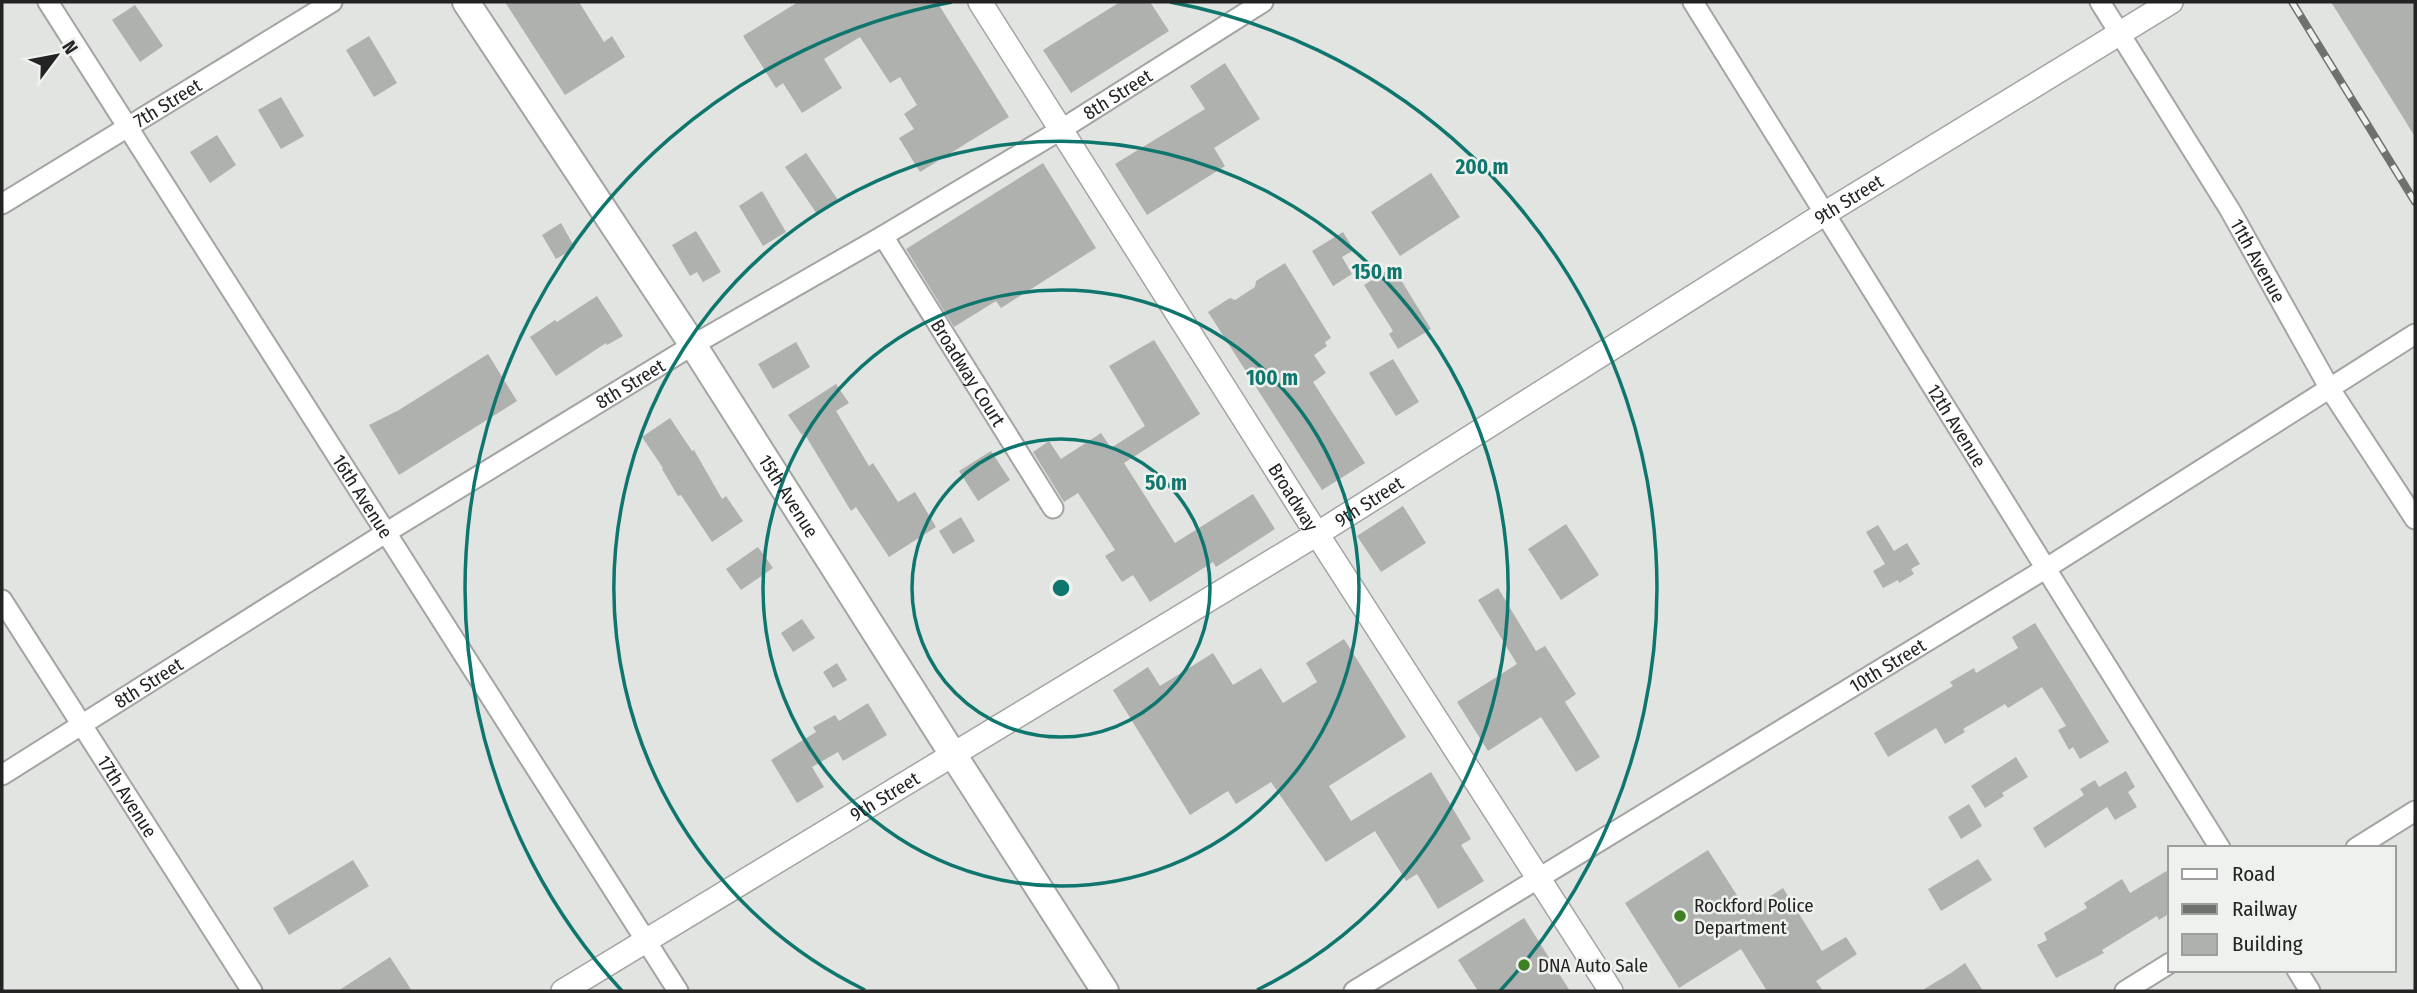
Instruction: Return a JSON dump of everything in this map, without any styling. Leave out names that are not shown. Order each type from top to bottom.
[{"type":"main road","name":"15th Avenue","points":[[466,2],[693,345],[1105,991]]},
{"type":"street","name":"16th Avenue","points":[[48,2],[678,991]]},
{"type":"street","name":"7th Street","points":[[2,204],[332,2]]},
{"type":"street","name":"Broadway","points":[[980,2],[1611,991]]},
{"type":"street","name":"8th Street","points":[[2,775],[387,532],[693,345],[1062,129],[1263,2]]},
{"type":"street","name":"12th Avenue","points":[[1693,2],[2219,846]]},
{"type":"street","name":"11th Avenue","points":[[2100,2],[2230,210],[2330,389],[2415,519]]},
{"type":"street","name":"9th Street","points":[[564,991],[954,757],[1317,534],[1824,214],[2171,2]]},
{"type":"street","name":"Broadway Court","points":[[883,236],[1053,508]]},
{"type":"street","name":"10th Street","points":[[1354,991],[2045,569],[2415,334]]},
{"type":"street","name":"17th Avenue","points":[[2,600],[252,991]]},
{"type":"street","points":[[2359,846],[2415,811]]},
{"type":"street","points":[[2125,991],[2168,964]]},
{"type":"street","points":[[2298,972],[2310,991]]},
{"type":"building","points":[[505,2],[579,2],[604,42],[612,36],[625,57],[565,95]]},
{"type":"building","points":[[798,2],[937,2],[1009,117],[920,172],[899,138],[914,129],[904,114],[917,105],[900,77],[890,83],[860,37],[824,59],[842,88],[802,113],[783,83],[776,88],[743,36]]},
{"type":"building","points":[[1120,2],[1150,2],[1169,31],[1071,93],[1043,50]]},
{"type":"building","points":[[2331,2],[2415,2],[2415,137],[2401,114]]},
{"type":"building","points":[[135,5],[163,46],[140,62],[112,20]]},
{"type":"building","points":[[369,36],[397,83],[374,97],[346,50]]},
{"type":"building","points":[[1225,63],[1260,119],[1214,148],[1225,166],[1147,215],[1115,164],[1205,109],[1190,86]]},
{"type":"building","points":[[281,97],[304,136],[281,149],[258,110]]},
{"type":"building","points":[[217,135],[236,165],[210,183],[190,152]]},
{"type":"building","points":[[806,153],[838,200],[817,214],[785,167]]},
{"type":"building","points":[[1043,163],[1096,248],[1001,308],[996,301],[954,327],[906,249]]},
{"type":"building","points":[[1431,173],[1460,217],[1400,256],[1371,212]]},
{"type":"building","points":[[762,191],[786,232],[763,246],[739,206]]},
{"type":"building","points":[[561,223],[575,248],[556,259],[542,235]]},
{"type":"building","points":[[696,231],[721,272],[703,282],[697,272],[690,276],[672,245]]},
{"type":"building","points":[[1343,232],[1354,250],[1342,257],[1352,274],[1333,286],[1312,251]]},
{"type":"building","points":[[1285,263],[1331,338],[1325,342],[1327,346],[1314,355],[1326,373],[1313,382],[1365,463],[1322,490],[1208,312],[1230,298],[1235,300],[1255,287],[1256,281]]},
{"type":"building","points":[[1393,267],[1431,329],[1398,349],[1389,334],[1393,331],[1364,285]]},
{"type":"building","points":[[597,296],[623,336],[607,345],[606,343],[556,376],[530,337]]},
{"type":"building","points":[[1154,340],[1200,414],[1124,463],[1175,543],[1253,494],[1275,529],[1216,567],[1213,562],[1150,602],[1133,575],[1122,582],[1105,556],[1115,550],[1078,493],[1064,502],[1033,452],[1049,441],[1061,459],[1101,433],[1111,448],[1145,426],[1109,366]]},
{"type":"building","points":[[796,342],[810,367],[773,389],[758,364]]},
{"type":"building","points":[[488,354],[517,401],[399,475],[369,425],[399,410]]},
{"type":"building","points":[[1393,359],[1419,402],[1396,416],[1369,373]]},
{"type":"building","points":[[836,384],[849,403],[836,411],[869,466],[873,463],[898,502],[915,492],[936,527],[889,557],[856,507],[851,511],[804,433],[802,435],[788,415]]},
{"type":"building","points":[[670,418],[692,451],[694,450],[722,499],[726,496],[743,521],[712,542],[681,495],[678,496],[642,437]]},
{"type":"building","points":[[991,451],[1010,480],[978,501],[959,471]]},
{"type":"building","points":[[1403,506],[1426,543],[1381,572],[1357,536]]},
{"type":"building","points":[[961,517],[975,541],[953,554],[939,531]]},
{"type":"building","points":[[1566,524],[1599,575],[1561,600],[1528,549]]},
{"type":"building","points":[[1878,525],[1894,551],[1907,543],[1920,564],[1911,569],[1914,574],[1883,588],[1873,571],[1885,564],[1866,532]]},
{"type":"building","points":[[758,547],[773,568],[741,590],[726,569]]},
{"type":"building","points":[[1498,588],[1536,651],[1545,646],[1576,694],[1565,702],[1600,757],[1576,772],[1541,717],[1488,751],[1457,702],[1517,664],[1478,600]]},
{"type":"building","points":[[802,619],[815,638],[793,652],[781,633]]},
{"type":"building","points":[[2035,623],[2109,742],[2080,759],[2073,747],[2069,750],[2058,730],[2066,726],[2042,687],[2008,708],[2005,704],[1963,729],[1965,732],[1945,744],[1936,728],[1888,757],[1874,733],[1953,686],[1950,682],[1974,668],[1976,673],[2018,648],[2012,637]]},
{"type":"building","points":[[1344,639],[1406,737],[1329,786],[1351,821],[1431,772],[1471,839],[1461,845],[1484,881],[1438,909],[1417,874],[1406,881],[1375,831],[1326,862],[1271,782],[1236,804],[1228,791],[1190,815],[1113,690],[1148,667],[1160,686],[1213,653],[1233,685],[1261,668],[1283,703],[1317,682],[1306,663]]},
{"type":"building","points":[[837,663],[847,680],[833,688],[823,672]]},
{"type":"building","points":[[868,703],[887,735],[843,761],[838,752],[812,767],[824,787],[797,803],[771,760],[816,732],[813,727],[835,715],[839,721]]},
{"type":"building","points":[[2016,757],[2028,777],[2002,793],[2004,796],[1985,808],[1971,786]]},
{"type":"building","points":[[2126,771],[2135,787],[2128,792],[2137,807],[2115,820],[2107,807],[2045,848],[2033,828],[2084,795],[2080,789],[2095,780],[2099,787]]},
{"type":"building","points":[[1969,804],[1982,826],[1961,839],[1948,817]]},
{"type":"building","name":"Rockford Police Department","points":[[1708,850],[1747,911],[1783,888],[1822,951],[1846,937],[1857,954],[1816,981],[1823,991],[1767,991],[1741,949],[1679,988],[1625,903]]},
{"type":"building","points":[[1978,859],[1992,880],[1941,911],[1928,889]]},
{"type":"building","points":[[353,860],[369,886],[289,935],[273,908]]},
{"type":"building","points":[[2168,870],[2168,914],[2159,920],[2157,916],[2102,950],[2104,953],[2056,978],[2037,945],[2047,940],[2044,933],[2087,908],[2084,903],[2122,879],[2130,893]]},
{"type":"building","points":[[1524,918],[1570,991],[1478,991],[1458,960]]},
{"type":"building","points":[[390,957],[412,991],[338,991]]},
{"type":"building","points":[[1965,963],[1983,991],[1921,991],[1951,973]]},
{"type":"railway","points":[[2292,2],[2415,202]]},
{"type":"place","name":"Rockford Police Department","points":[[1680,916]]},
{"type":"place","name":"DNA Auto Sale","points":[[1524,965]]}]
